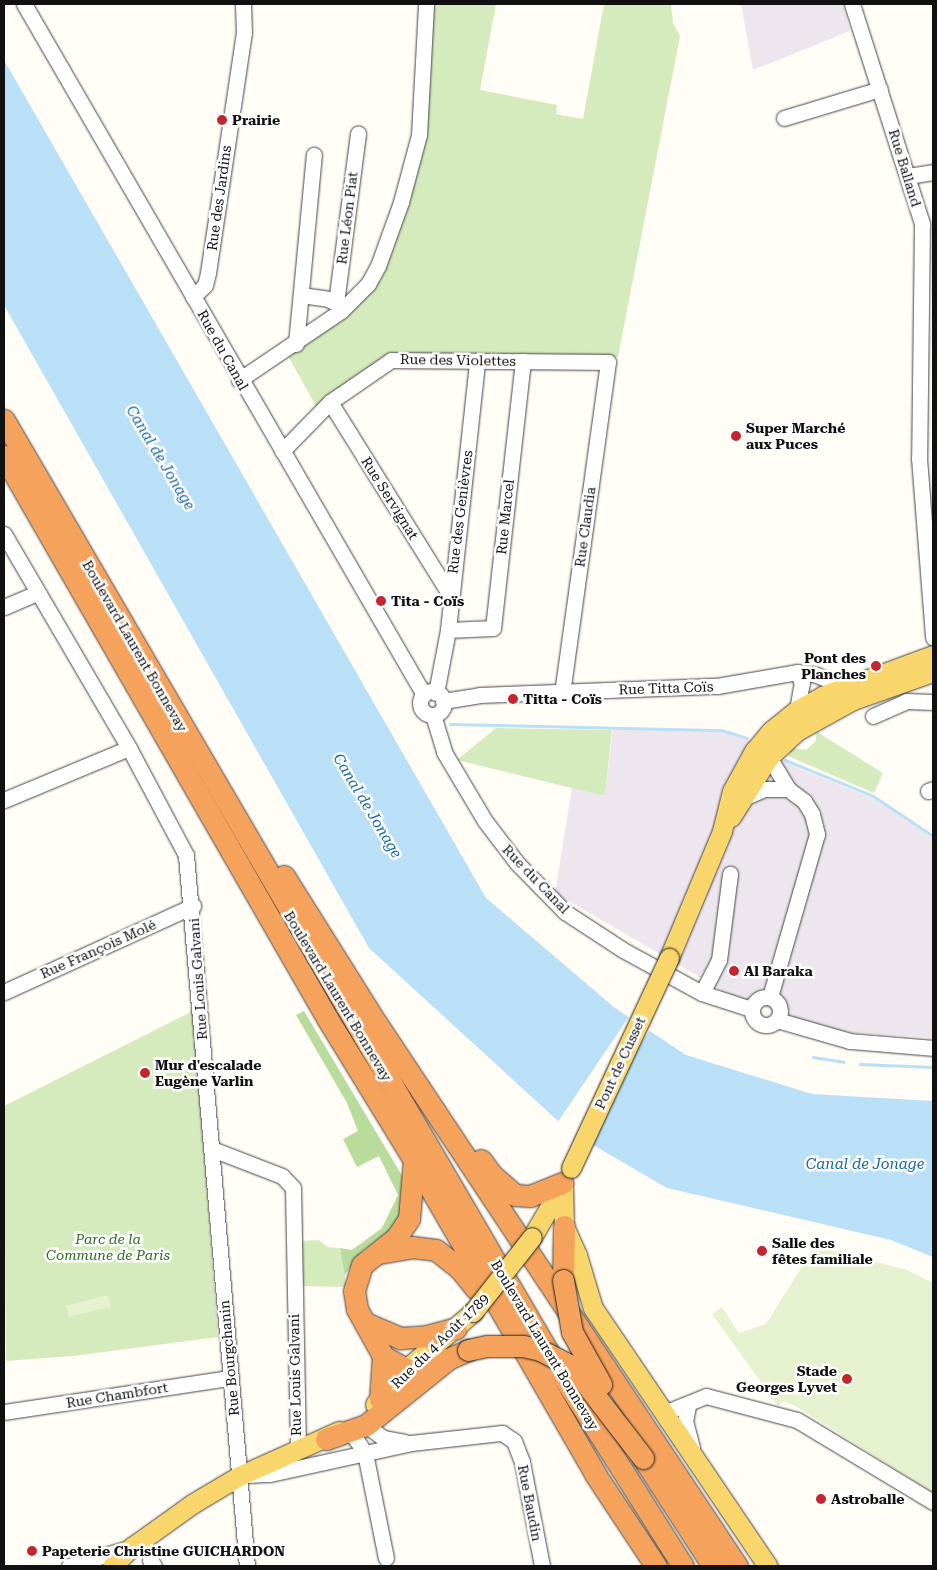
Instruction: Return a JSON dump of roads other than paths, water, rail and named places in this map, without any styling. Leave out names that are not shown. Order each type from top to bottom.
[{"type":"highway","name":"Boulevard Laurent Bonnevay","points":[[4,420],[210,776],[562,1375],[683,1566]]},
{"type":"highway","name":"Boulevard Laurent Bonnevay","points":[[4,456],[326,1018],[414,1160],[595,1474],[656,1566]]},
{"type":"highway","points":[[210,776],[244,809],[377,1024],[588,1326],[750,1566]]},
{"type":"highway","points":[[377,1024],[395,1036],[492,1175],[515,1195],[530,1196],[567,1176]]},
{"type":"highway","points":[[406,1369],[383,1356],[354,1300],[355,1283],[362,1265],[400,1233],[409,1219],[414,1160]]},
{"type":"highway","points":[[564,1226],[553,1276],[572,1332],[643,1458],[713,1566]]},
{"type":"highway","points":[[376,1254],[412,1247],[436,1250],[498,1308]]},
{"type":"highway","points":[[553,1276],[737,1566]]},
{"type":"highway","points":[[365,1323],[401,1338],[426,1336],[456,1328]]},
{"type":"highway","points":[[326,1439],[361,1427],[448,1359],[468,1350],[487,1346],[523,1346],[540,1350],[573,1367],[643,1458]]},
{"type":"highway","points":[[380,1399],[383,1356]]},
{"type":"main road","points":[[722,830],[732,791],[767,752],[797,710],[844,686],[933,655]]},
{"type":"main road","points":[[722,830],[743,798],[767,752],[833,709],[933,672]]},
{"type":"main road","name":"Pont de Cusset","points":[[567,1176],[669,958],[722,830]]},
{"type":"main road","points":[[567,1176],[564,1226],[577,1255],[593,1308],[768,1566]]},
{"type":"main road","name":"Rue du 4 Août 1789","points":[[132,1547],[192,1504],[239,1476],[298,1448],[326,1439],[362,1416],[380,1399],[406,1369],[456,1328],[472,1312],[532,1237],[567,1176]]},
{"type":"main road","points":[[112,1566],[132,1547]]},
{"type":"street","name":"Rue du Canal","points":[[24,4],[239,380],[434,696],[420,706],[423,711],[433,715],[444,752],[485,821],[517,863],[564,912],[623,950],[702,993],[751,1009]]},
{"type":"street","name":"Rue des Jardins","points":[[193,297],[205,285],[208,273],[244,33],[243,4]]},
{"type":"street","points":[[239,380],[296,344],[338,307],[368,284],[378,266],[401,202],[419,135],[426,4]]},
{"type":"street","name":"Rue Balland","points":[[852,4],[922,224],[924,244],[926,439],[933,637]]},
{"type":"street","points":[[784,118],[880,89]]},
{"type":"street","name":"Rue Léon Piat","points":[[338,307],[358,133]]},
{"type":"street","points":[[296,344],[314,155]]},
{"type":"street","points":[[908,176],[933,172]]},
{"type":"street","points":[[301,295],[338,307]]},
{"type":"street","name":"Rue des Violettes","points":[[282,451],[330,402],[391,360],[608,362]]},
{"type":"street","name":"Rue des Genièvres","points":[[434,696],[448,630],[450,595],[478,361]]},
{"type":"street","name":"Rue Marcel","points":[[448,630],[493,628],[523,361]]},
{"type":"street","name":"Rue Claudia","points":[[562,692],[608,362]]},
{"type":"street","name":"Rue Servignat","points":[[330,402],[450,595]]},
{"type":"street","name":"Rue Louis Galvani","points":[[4,534],[128,748],[186,855],[212,1149],[282,1176],[293,1188],[298,1448]]},
{"type":"street","points":[[4,607],[37,593]]},
{"type":"street","points":[[797,672],[802,683],[797,710]]},
{"type":"street","name":"Rue Titta Coïs","points":[[434,696],[717,686],[797,672],[814,674],[844,686]]},
{"type":"street","points":[[433,715],[443,708],[434,696]]},
{"type":"street","points":[[873,716],[906,701],[933,702]]},
{"type":"street","points":[[4,800],[128,748]]},
{"type":"street","points":[[767,752],[788,789],[804,801],[812,814],[817,834],[770,997]]},
{"type":"street","points":[[743,798],[764,789],[788,789]]},
{"type":"street","points":[[702,993],[719,960],[730,874]]},
{"type":"street","name":"Rue François Molé","points":[[4,992],[192,906]]},
{"type":"street","points":[[770,997],[756,1000],[751,1009],[753,1018],[760,1024],[769,1025],[777,1020],[850,1041],[933,1048]]},
{"type":"street","points":[[770,997],[779,1007],[777,1020]]},
{"type":"street","name":"Rue Bourgchanin","points":[[212,1149],[247,1566]]},
{"type":"street","name":"Rue Chambfort","points":[[4,1412],[230,1378]]},
{"type":"street","points":[[664,1413],[688,1406],[706,1396],[720,1397],[757,1412],[797,1420],[933,1502]]},
{"type":"street","points":[[688,1406],[685,1421],[688,1440],[698,1462]]},
{"type":"street","points":[[376,1447],[355,1438],[361,1427],[376,1447],[386,1558]]},
{"type":"street","name":"Rue Baudin","points":[[376,1447],[493,1432],[508,1436],[514,1441],[522,1462],[542,1566]]},
{"type":"street","points":[[239,1476],[270,1474],[376,1447]]},
{"type":"street","name":"Rue du 4 Août 1789","points":[[69,1566],[132,1547]]},
{"type":"water","name":"Canal de Jonage","points":[[4,60],[486,898],[615,1008],[686,1055],[812,1094],[933,1101],[933,1257],[891,1240],[667,1188],[569,1131],[369,948],[4,305]]},
{"type":"waterway","points":[[450,724],[721,730],[747,738]]},
{"type":"waterway","points":[[785,760],[873,796],[933,836]]},
{"type":"waterway","points":[[813,1057],[844,1062]]},
{"type":"waterway","points":[[860,1064],[933,1067]]},
{"type":"place","name":"Prairie","points":[[222,120]]},
{"type":"place","name":"Super Marché aux Puces","points":[[736,436]]},
{"type":"place","name":"Tita - Coïs","points":[[381,601]]},
{"type":"place","name":"Pont des Planches","points":[[876,666]]},
{"type":"place","name":"Titta - Coïs","points":[[513,699]]},
{"type":"place","name":"Al Baraka","points":[[734,971]]},
{"type":"place","name":"Mur d'escalade Eugène Varlin","points":[[145,1073]]},
{"type":"place","name":"Salle des fêtes familiale","points":[[762,1251]]},
{"type":"place","name":"Stade Georges Lyvet","points":[[847,1379]]},
{"type":"place","name":"Astroballe","points":[[821,1499]]},
{"type":"place","name":"Papeterie Christine GUICHARDON","points":[[32,1551]]},
{"type":"park label","name":"Parc de la Commune de Paris","points":[[108,1248]]}]
